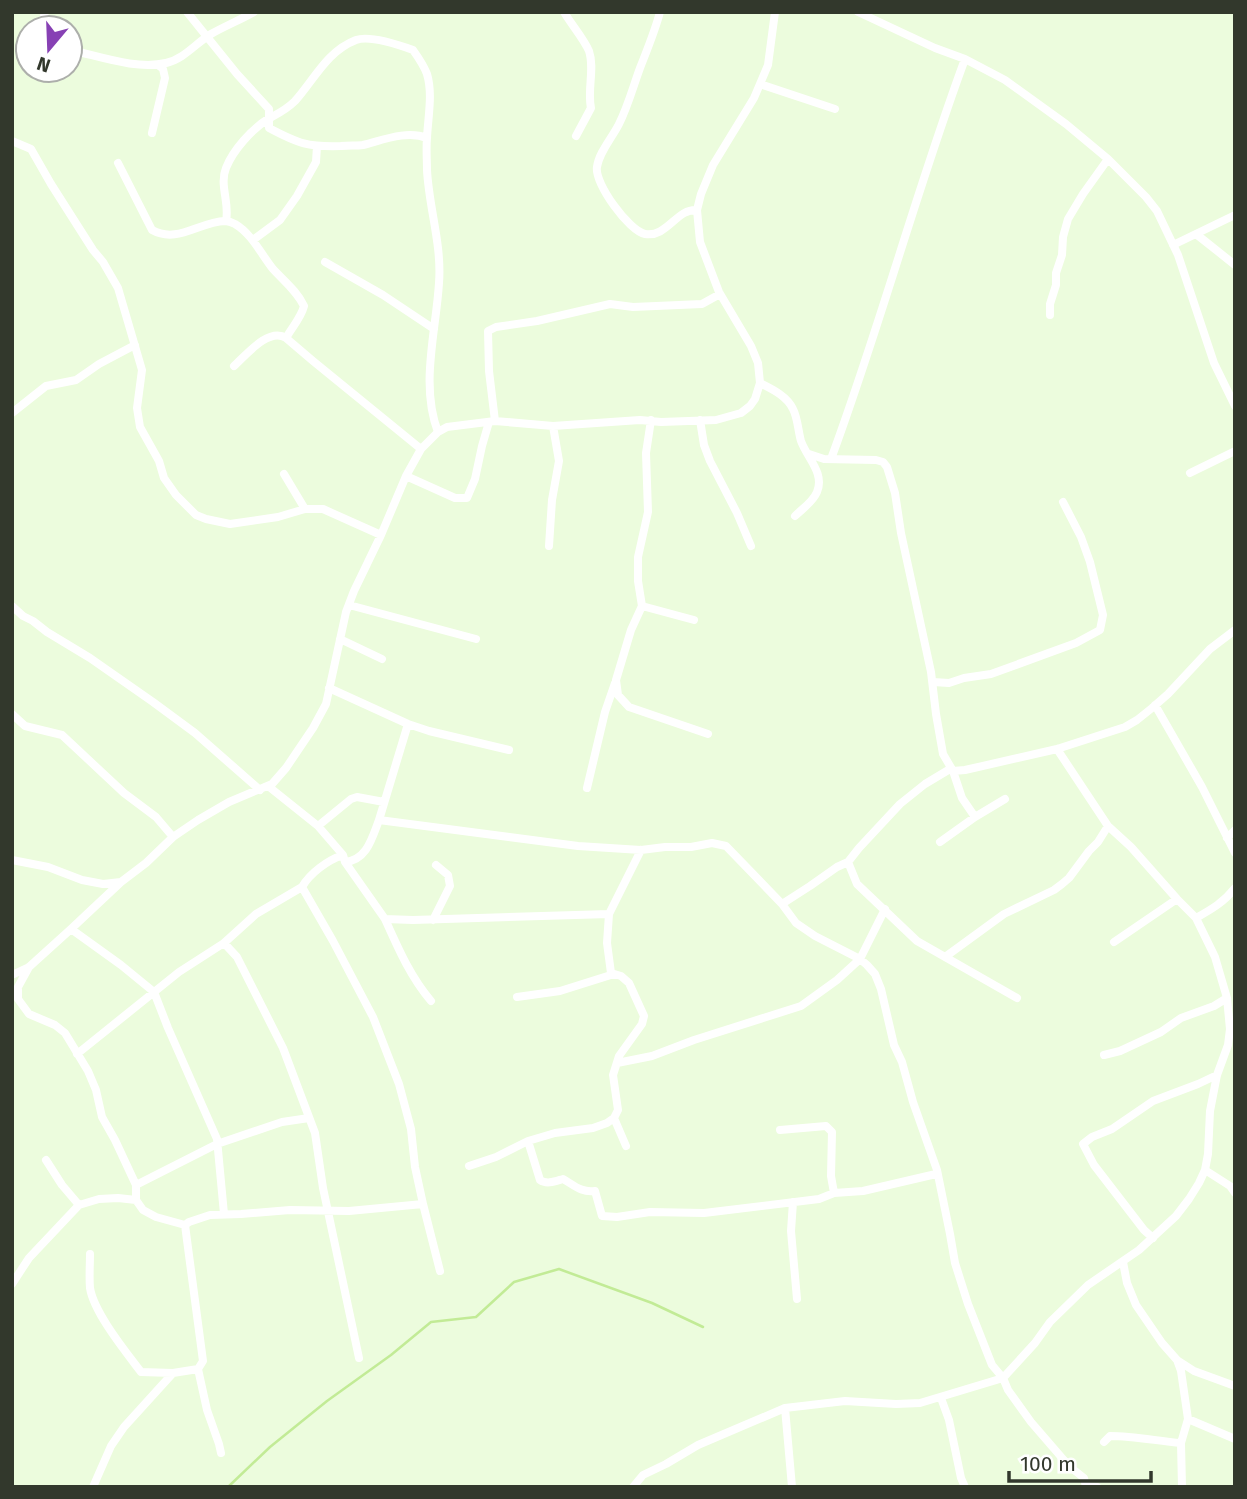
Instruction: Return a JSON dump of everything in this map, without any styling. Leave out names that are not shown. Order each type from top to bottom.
[{"type":"street","points":[[187,12],[237,74],[269,108],[269,128],[299,143],[317,146],[360,145],[419,135],[427,138]]},
{"type":"street","points":[[84,54],[120,63],[169,63],[186,54],[208,36],[254,12]]},
{"type":"street","points":[[564,12],[589,52],[591,68],[591,108],[576,135]]},
{"type":"street","points":[[660,12],[619,124],[598,162],[596,171],[608,197],[620,214],[640,233],[661,232],[686,212],[697,210]]},
{"type":"street","points":[[12,975],[29,967],[173,837],[229,802],[264,788],[286,768],[326,704],[349,605],[406,476],[421,449],[438,432],[447,427],[492,422],[553,426],[640,419],[661,422],[716,420],[741,413],[750,406],[760,383],[758,363],[720,294],[700,242],[697,210],[713,165],[754,98],[768,65],[775,12]]},
{"type":"street","points":[[858,12],[965,59],[1004,80],[1066,124],[1108,159],[1146,197],[1157,211],[1178,255],[1214,363],[1235,406]]},
{"type":"street","points":[[226,221],[228,206],[224,186],[227,164],[248,135],[282,113],[297,99],[338,50],[358,39],[387,41],[414,50],[426,73],[429,186],[438,245],[439,280],[429,390],[433,420],[438,432]]},
{"type":"street","points":[[831,459],[859,384],[922,184],[965,59]]},
{"type":"street","points":[[152,133],[165,78],[163,69],[158,65]]},
{"type":"street","points":[[760,84],[835,109]]},
{"type":"street","points":[[12,141],[31,149],[118,288],[142,370],[137,408],[140,427],[159,461],[164,478],[176,495],[196,515],[230,524],[278,517],[305,509],[323,509],[381,535]]},
{"type":"street","points":[[253,240],[280,220],[298,196],[316,162],[317,146]]},
{"type":"street","points":[[1050,315],[1068,219],[1108,159]]},
{"type":"street","points":[[118,163],[152,230],[160,234],[177,234],[226,221],[234,223],[253,240],[269,263],[300,297],[304,306],[302,314],[286,338]]},
{"type":"street","points":[[1173,244],[1235,215]]},
{"type":"street","points":[[1196,234],[1235,265]]},
{"type":"street","points":[[325,262],[383,295],[434,329]]},
{"type":"street","points":[[406,476],[455,498],[467,498],[492,422],[488,331],[496,327],[537,321],[610,304],[633,307],[702,304],[720,294]]},
{"type":"street","points":[[234,366],[271,335],[280,334],[421,449]]},
{"type":"street","points":[[12,413],[46,386],[76,380],[135,345]]},
{"type":"street","points":[[760,383],[785,397],[794,410],[802,442],[819,479],[817,492],[795,516]]},
{"type":"street","points":[[587,788],[605,712],[631,630],[642,606],[638,557],[648,512],[646,453],[651,420]]},
{"type":"street","points":[[700,420],[710,461],[751,546]]},
{"type":"street","points":[[549,546],[552,500],[559,461],[553,426]]},
{"type":"street","points":[[1190,473],[1235,451]]},
{"type":"street","points":[[809,454],[824,459],[876,460],[887,467],[895,493],[933,682],[943,754],[962,798],[975,817]]},
{"type":"street","points":[[285,474],[305,509]]},
{"type":"street","points":[[933,682],[949,683],[991,674],[1076,643],[1100,630],[1103,615],[1090,562],[1063,502]]},
{"type":"street","points":[[349,605],[476,639]]},
{"type":"street","points":[[12,606],[153,702],[264,788],[318,825],[344,858],[384,919],[401,957],[431,1001]]},
{"type":"street","points":[[642,606],[694,620]]},
{"type":"street","points":[[782,904],[848,862],[900,804],[950,768],[964,770],[1057,749],[1125,727],[1155,705],[1210,649],[1235,630]]},
{"type":"street","points":[[340,639],[382,659]]},
{"type":"street","points":[[616,680],[618,695],[629,707],[708,734]]},
{"type":"street","points":[[329,688],[429,732],[509,750]]},
{"type":"street","points":[[1155,705],[1202,787],[1235,853]]},
{"type":"street","points":[[12,714],[25,726],[62,735],[124,793],[156,817],[173,837]]},
{"type":"street","points":[[77,1055],[179,972],[223,943],[256,914],[302,887],[306,880],[326,864],[335,858],[354,861],[360,858],[379,820],[408,724]]},
{"type":"street","points":[[633,1487],[643,1475],[698,1445],[785,1408],[837,1401],[920,1403],[1003,1378],[1077,1294],[1153,1238],[1189,1199],[1205,1170],[1210,1111],[1217,1075],[1228,1045],[1230,1028],[1227,999],[1214,957],[1196,918],[1108,826],[1057,749]]},
{"type":"street","points":[[318,825],[351,799],[357,797],[384,802]]},
{"type":"street","points":[[940,842],[1005,799]]},
{"type":"street","points":[[379,820],[542,842],[641,850],[691,848],[712,843],[726,846],[782,904],[796,923],[860,959],[875,974],[881,989],[894,1045],[933,1156],[955,1263],[992,1365],[1031,1422],[1069,1466],[1084,1478],[1086,1487],[1097,1487]]},
{"type":"street","points":[[945,957],[1004,914],[1062,884],[1098,842],[1108,826]]},
{"type":"street","points":[[1227,838],[1235,830]]},
{"type":"street","points":[[469,1166],[496,1157],[528,1141],[555,1133],[593,1128],[614,1118],[618,1110],[613,1075],[619,1056],[642,1024],[644,1016],[629,983],[611,973],[609,968],[609,914],[641,850]]},
{"type":"street","points":[[12,860],[48,867],[82,880],[103,884],[121,882]]},
{"type":"street","points":[[848,862],[857,884],[917,941],[1017,998]]},
{"type":"street","points":[[433,920],[450,886],[448,875],[436,865]]},
{"type":"street","points":[[302,887],[373,1017],[399,1084],[411,1129],[423,1204],[440,1270]]},
{"type":"street","points":[[1196,918],[1215,908],[1235,888]]},
{"type":"street","points":[[1114,942],[1177,900]]},
{"type":"street","points":[[617,1063],[652,1056],[801,1006],[860,959],[885,909]]},
{"type":"street","points":[[384,919],[609,914]]},
{"type":"street","points":[[71,929],[154,992],[167,1028],[217,1139],[224,1214]]},
{"type":"street","points":[[223,943],[237,957],[283,1048],[314,1133],[359,1358]]},
{"type":"street","points":[[29,967],[18,987],[18,999],[29,1014],[55,1025],[65,1033],[88,1071],[96,1090],[102,1117],[136,1185],[136,1200],[143,1210],[156,1217],[185,1225],[210,1214],[290,1210],[349,1211],[423,1204]]},
{"type":"street","points":[[517,997],[560,991],[614,974]]},
{"type":"street","points":[[1104,1055],[1120,1051],[1161,1032],[1181,1018],[1227,999]]},
{"type":"street","points":[[1153,1238],[1094,1165],[1083,1144],[1112,1129],[1153,1101],[1217,1075]]},
{"type":"street","points":[[136,1185],[217,1144],[282,1122],[309,1118]]},
{"type":"street","points":[[614,1118],[626,1146]]},
{"type":"street","points":[[780,1130],[826,1126],[832,1132],[831,1176],[834,1193]]},
{"type":"street","points":[[528,1141],[540,1180],[548,1182],[563,1179],[587,1192],[595,1191],[602,1216],[617,1217],[650,1212],[704,1213],[819,1199],[834,1193],[863,1191],[936,1174]]},
{"type":"street","points":[[46,1160],[79,1205]]},
{"type":"street","points":[[1205,1170],[1230,1186],[1235,1193]]},
{"type":"street","points":[[12,1284],[29,1258],[79,1205],[99,1199],[136,1200]]},
{"type":"street","points":[[793,1202],[792,1231],[797,1299]]},
{"type":"street","points":[[90,1254],[90,1289],[116,1339],[141,1372],[173,1373],[198,1368],[203,1361],[203,1350],[185,1225]]},
{"type":"street","points":[[1123,1262],[1127,1283],[1136,1305],[1177,1360],[1194,1371],[1235,1386]]},
{"type":"street","points":[[1177,1360],[1188,1419],[1181,1443],[1182,1487]]},
{"type":"street","points":[[198,1368],[221,1453]]},
{"type":"street","points":[[93,1487],[111,1446],[124,1427],[173,1373]]},
{"type":"street","points":[[941,1398],[965,1487]]},
{"type":"street","points":[[785,1408],[792,1487]]},
{"type":"street","points":[[1188,1419],[1235,1439]]},
{"type":"street","points":[[1104,1442],[1110,1436],[1126,1436],[1181,1443]]},
{"type":"waterway","points":[[228,1487],[270,1447],[431,1322],[476,1317],[514,1282],[559,1269],[652,1303],[703,1327]]}]
